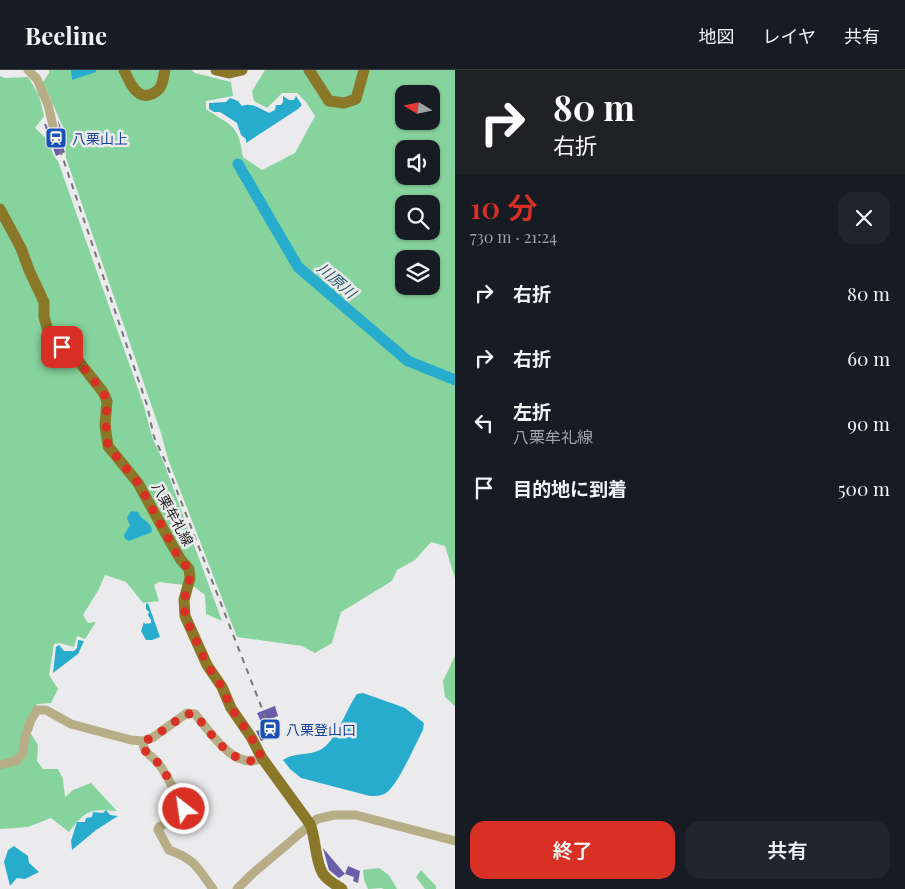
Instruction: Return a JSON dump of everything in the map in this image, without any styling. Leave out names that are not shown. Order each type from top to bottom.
[{"type":"main road","points":[[124,70],[132,86],[139,94],[148,96],[158,91],[166,70]]},
{"type":"main road","points":[[216,70],[229,73],[242,70]]},
{"type":"main road","points":[[309,70],[329,101],[344,102],[356,99],[364,70]]},
{"type":"main road","name":"八栗牟礼線","points":[[0,209],[21,248],[44,302],[44,317],[51,341],[76,358],[103,392],[107,401],[106,425],[108,446],[138,483],[180,560],[189,569],[190,578],[184,600],[185,616],[207,665],[222,687],[231,708],[251,737],[262,758],[310,824],[322,872],[326,878],[342,889]]},
{"type":"street","points":[[28,70],[37,79],[48,105],[54,126]]},
{"type":"street","points":[[0,765],[16,761],[23,753],[31,720],[37,710],[46,710],[71,724],[131,740],[143,741],[152,738],[186,714],[195,714],[222,746],[234,755],[245,762],[255,762],[262,758]]},
{"type":"street","points":[[143,741],[143,748],[146,753],[158,763],[184,809],[181,815],[159,827],[158,830],[170,850],[194,862],[213,889]]},
{"type":"street","points":[[237,889],[310,824],[326,816],[356,815],[455,841]]},
{"type":"green space","points":[[49,70],[191,70],[195,73],[231,82],[233,96],[206,101],[206,109],[236,131],[243,157],[262,170],[295,153],[315,116],[306,102],[297,93],[282,93],[267,108],[254,101],[252,91],[265,70],[455,70],[455,578],[445,546],[431,542],[415,560],[397,570],[392,581],[341,612],[332,643],[315,653],[302,646],[237,637],[168,459],[161,433],[66,158],[65,132],[43,82]]},
{"type":"green space","points":[[0,76],[5,78],[28,77],[39,95],[44,116],[35,128],[48,140],[58,161],[144,406],[152,437],[164,463],[222,621],[206,614],[205,595],[193,586],[159,582],[154,585],[159,601],[143,603],[126,582],[105,575],[83,615],[88,623],[96,622],[85,639],[77,636],[74,647],[60,643],[54,644],[49,675],[58,689],[51,703],[37,704],[26,726],[38,745],[37,761],[43,769],[58,769],[63,779],[65,797],[73,790],[91,783],[117,811],[100,810],[89,812],[69,832],[51,818],[28,827],[0,829]]},
{"type":"green space","points":[[455,656],[455,706],[445,697],[443,681]]},
{"type":"green space","points":[[379,868],[389,875],[397,889],[368,889],[364,880],[363,870]]},
{"type":"green space","points":[[421,870],[436,886],[436,889],[425,889],[416,877]]},
{"type":"water","points":[[71,70],[96,70],[96,72],[72,80]]},
{"type":"water","points":[[283,96],[289,100],[294,100],[296,96],[302,105],[246,143],[246,139],[241,135],[237,123],[220,112],[214,112],[209,109],[209,103],[226,102],[230,98],[238,101],[242,106],[253,105],[269,113],[275,110],[276,105],[281,105]]},
{"type":"water","points":[[131,511],[138,512],[152,528],[152,532],[129,541],[125,539],[124,535],[130,525],[127,518]]},
{"type":"water","points":[[148,603],[160,637],[152,640],[146,640],[141,631],[144,622],[145,624],[151,623],[148,615],[149,612],[146,609],[146,604]]},
{"type":"water","points":[[78,640],[84,641],[78,654],[53,673],[56,647],[59,645],[64,651],[74,651],[77,648]]},
{"type":"water","points":[[363,693],[405,708],[424,723],[423,730],[401,774],[391,789],[382,795],[370,796],[301,778],[290,769],[283,760],[292,756],[315,752],[326,746],[336,733],[357,694]]},
{"type":"water","points":[[106,810],[110,815],[118,816],[96,830],[72,850],[71,841],[77,822],[85,822],[86,818],[92,817],[93,812],[103,813]]},
{"type":"water","points":[[14,846],[28,856],[29,863],[39,872],[25,879],[17,878],[10,886],[4,862],[8,850]]},
{"type":"building","points":[[58,120],[62,131],[57,133],[65,152],[56,156],[44,124],[46,124],[49,131],[55,132],[59,127]]},
{"type":"building","name":"八栗登山口","points":[[275,706],[278,716],[270,719],[276,735],[261,741],[256,731],[264,729],[257,713]]},
{"type":"building","points":[[323,848],[345,874],[339,878],[329,870]]},
{"type":"building","points":[[348,866],[360,871],[358,883],[353,881],[354,877],[345,874]]},
{"type":"waterway","name":"川原川","points":[[238,164],[298,267],[408,361],[455,380]]},
{"type":"railway","points":[[56,138],[147,405],[154,437],[166,463],[270,729]]},
{"type":"place","name":"八栗山上","points":[[56,138]]},
{"type":"place","name":"八栗登山口","points":[[270,729]]},
{"type":"route","points":[[62,347],[76,358],[103,392],[107,401],[106,436],[108,446],[138,483],[180,560],[189,569],[190,578],[184,600],[185,616],[207,665],[222,687],[231,708],[251,737],[262,758],[255,762],[245,762],[234,755],[222,746],[195,714],[186,714],[152,738],[143,741],[143,748],[146,753],[158,763],[184,809]]}]
